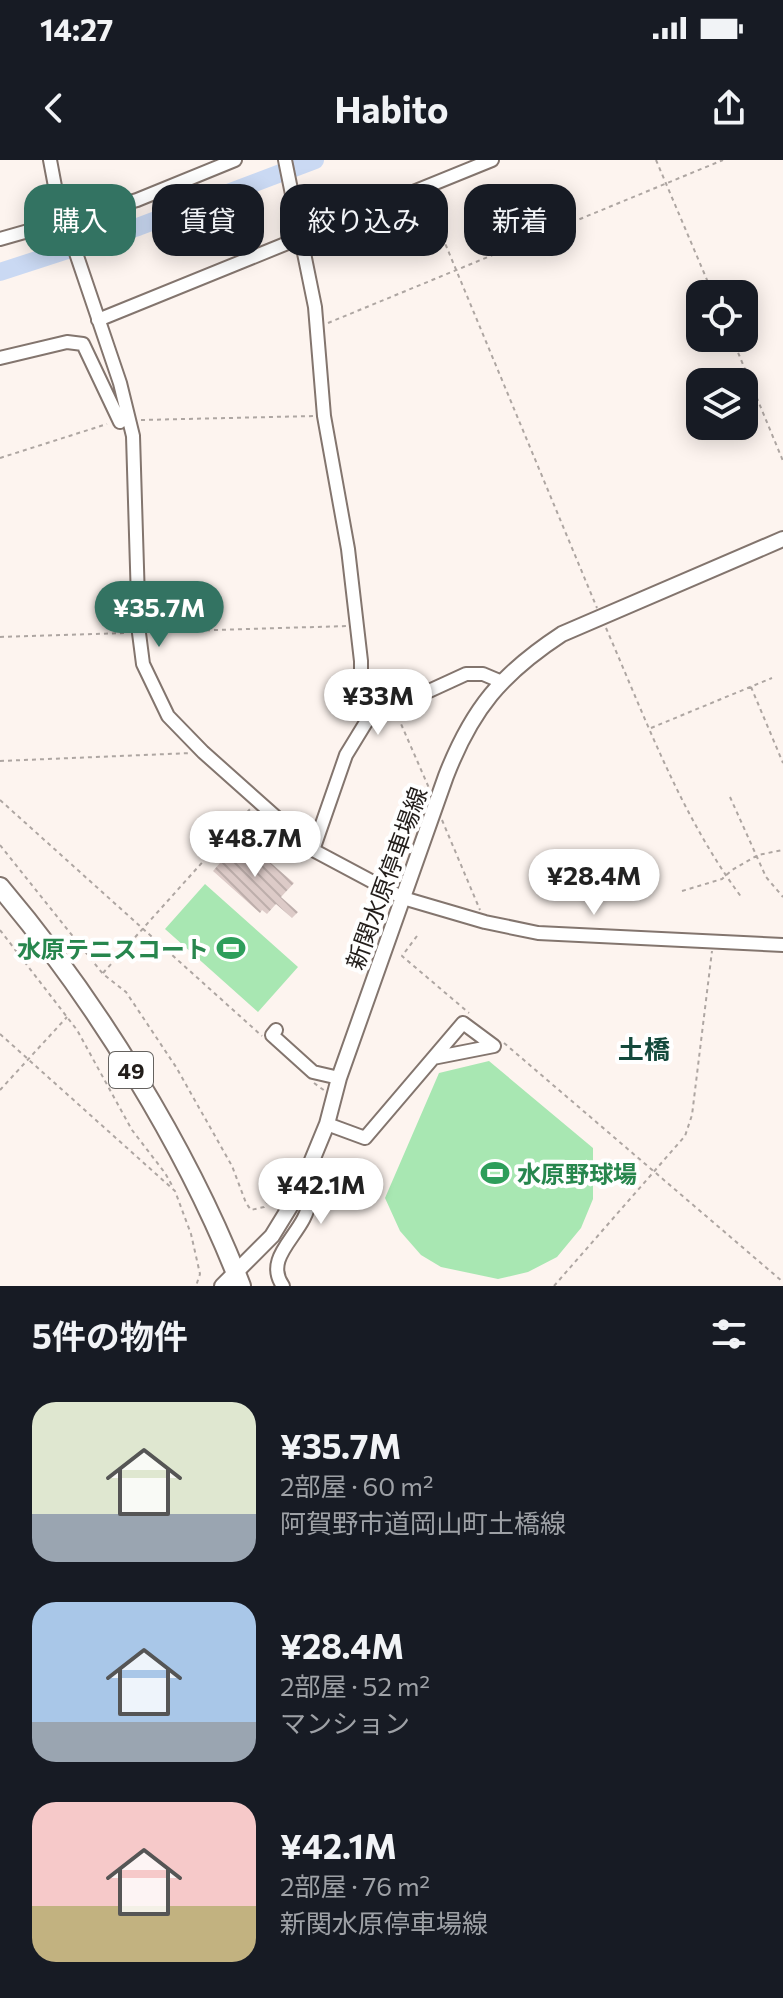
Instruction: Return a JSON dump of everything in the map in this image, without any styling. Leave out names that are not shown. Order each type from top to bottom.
[{"type":"highway","name":"49","points":[[0,887],[55,956],[128,1065],[195,1185],[238,1278]]},
{"type":"main road","name":"新関水原停車場線","points":[[222,1286],[238,1278],[272,1236],[299,1192],[327,1124],[339,1078],[459,742],[478,710],[502,682],[540,648],[562,634],[783,539]]},
{"type":"street","points":[[50,160],[54,184]]},
{"type":"street","points":[[136,201],[235,160]]},
{"type":"street","points":[[285,160],[290,184]]},
{"type":"street","points":[[432,184],[492,160]]},
{"type":"street","points":[[0,239],[24,235]]},
{"type":"street","points":[[96,314],[280,243]]},
{"type":"street","points":[[77,256],[120,383],[125,421],[135,455],[139,633],[143,664],[168,716],[203,752],[313,850],[403,898],[485,922],[538,933],[783,945]]},
{"type":"street","points":[[305,256],[315,307],[324,416],[348,549],[361,661],[361,705],[368,719]]},
{"type":"street","points":[[0,358],[67,342],[83,344],[125,421]]},
{"type":"street","points":[[313,850],[346,755],[368,719],[466,674],[483,674],[502,682]]},
{"type":"street","points":[[276,1030],[272,1035],[313,1072],[339,1078]]},
{"type":"street","points":[[327,1124],[365,1138],[433,1058]]},
{"type":"street","points":[[283,1286],[277,1277],[279,1258],[309,1210],[309,1200],[299,1192]]},
{"type":"path","points":[[656,160],[707,280]]},
{"type":"path","points":[[315,329],[723,160]]},
{"type":"path","points":[[448,250],[600,617],[698,834],[742,898]]},
{"type":"path","points":[[738,352],[783,461]]},
{"type":"path","points":[[0,458],[102,424],[125,421],[324,416]]},
{"type":"path","points":[[0,637],[357,626]]},
{"type":"path","points":[[650,728],[772,678]]},
{"type":"path","points":[[751,687],[783,763]]},
{"type":"path","points":[[0,761],[203,752]]},
{"type":"path","points":[[730,797],[766,877],[783,897]]},
{"type":"path","points":[[0,800],[261,1035]]},
{"type":"path","points":[[103,974],[257,801]]},
{"type":"path","points":[[0,845],[103,974],[126,992],[176,1067],[232,1166],[251,1210],[264,1207],[280,1186],[299,1192]]},
{"type":"path","points":[[682,891],[707,886],[758,855],[783,850]]},
{"type":"path","points":[[0,930],[67,1017],[132,1130],[175,1191],[191,1234],[200,1274],[196,1286]]},
{"type":"path","points":[[417,936],[402,956],[472,1016]]},
{"type":"path","points":[[554,1286],[685,1136],[692,1115],[713,940]]},
{"type":"path","points":[[0,1090],[67,1017]]},
{"type":"path","points":[[0,1034],[175,1191]]},
{"type":"path","points":[[496,1036],[783,1282]]},
{"type":"path","points":[[307,1077],[333,1096]]},
{"type":"green space","name":"水原テニスコート","points":[[205,884],[298,967],[258,1012],[165,929]]},
{"type":"green space","name":"水原野球場","points":[[489,1061],[593,1148],[593,1199],[581,1228],[557,1257],[528,1272],[498,1279],[441,1267],[421,1255],[400,1231],[385,1198],[439,1073]]},
{"type":"building","points":[[242,838],[294,883],[281,897],[298,912],[292,918],[276,904],[267,914],[262,910],[260,913],[213,871]]},
{"type":"waterway","points":[[0,272],[135,228],[315,160]]},
{"type":"place","name":"水原テニスコート","points":[[231,948]]},
{"type":"place","name":"水原野球場","points":[[495,1173]]},
{"type":"district","name":"土橋","points":[[644,1048]]}]
